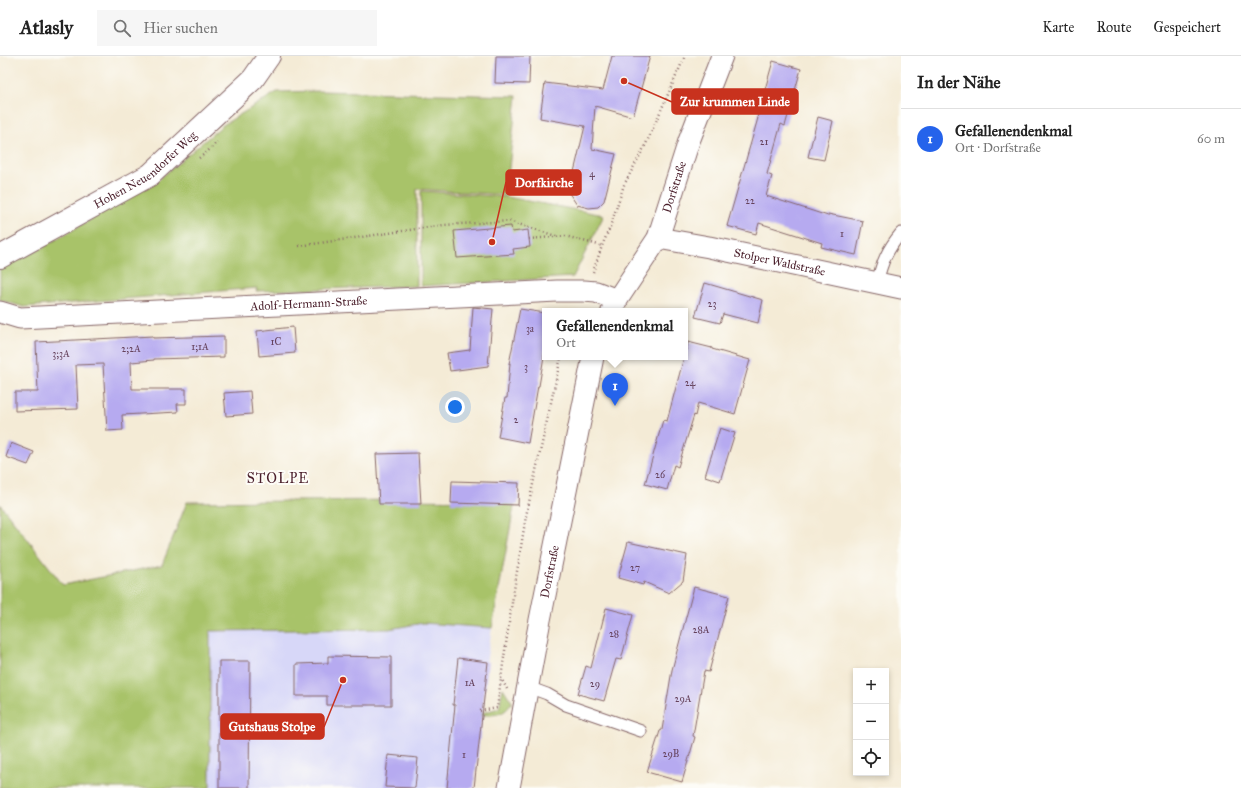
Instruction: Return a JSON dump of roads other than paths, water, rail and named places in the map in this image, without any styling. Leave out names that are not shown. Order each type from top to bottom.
[{"type":"main road","name":"Hohen Neuendorfer Weg","points":[[0,257],[150,175],[253,79],[269,56]]},
{"type":"street","name":"Dorfstraße","points":[[614,306],[658,238],[689,141],[721,56]]},
{"type":"street","name":"Stolper Waldstraße","points":[[658,238],[709,247],[901,288]]},
{"type":"street","name":"Adolf-Hermann-Straße","points":[[0,312],[20,318],[557,291],[596,292],[614,306]]},
{"type":"street","name":"Dorfstraße","points":[[509,788],[592,360]]},
{"type":"lane","points":[[877,283],[881,265],[901,233]]},
{"type":"lane","points":[[526,696],[547,694],[566,705],[641,731]]},
{"type":"place","name":"Zur krummen Linde","points":[[624,81]]},
{"type":"place","name":"Dorfkirche","points":[[492,242]]},
{"type":"place","name":"Gefallenendenkmal","points":[[615,406]]},
{"type":"place","name":"Gutshaus Stolpe","points":[[343,680]]},
{"type":"district","name":"STOLPE","points":[[278,478]]}]
